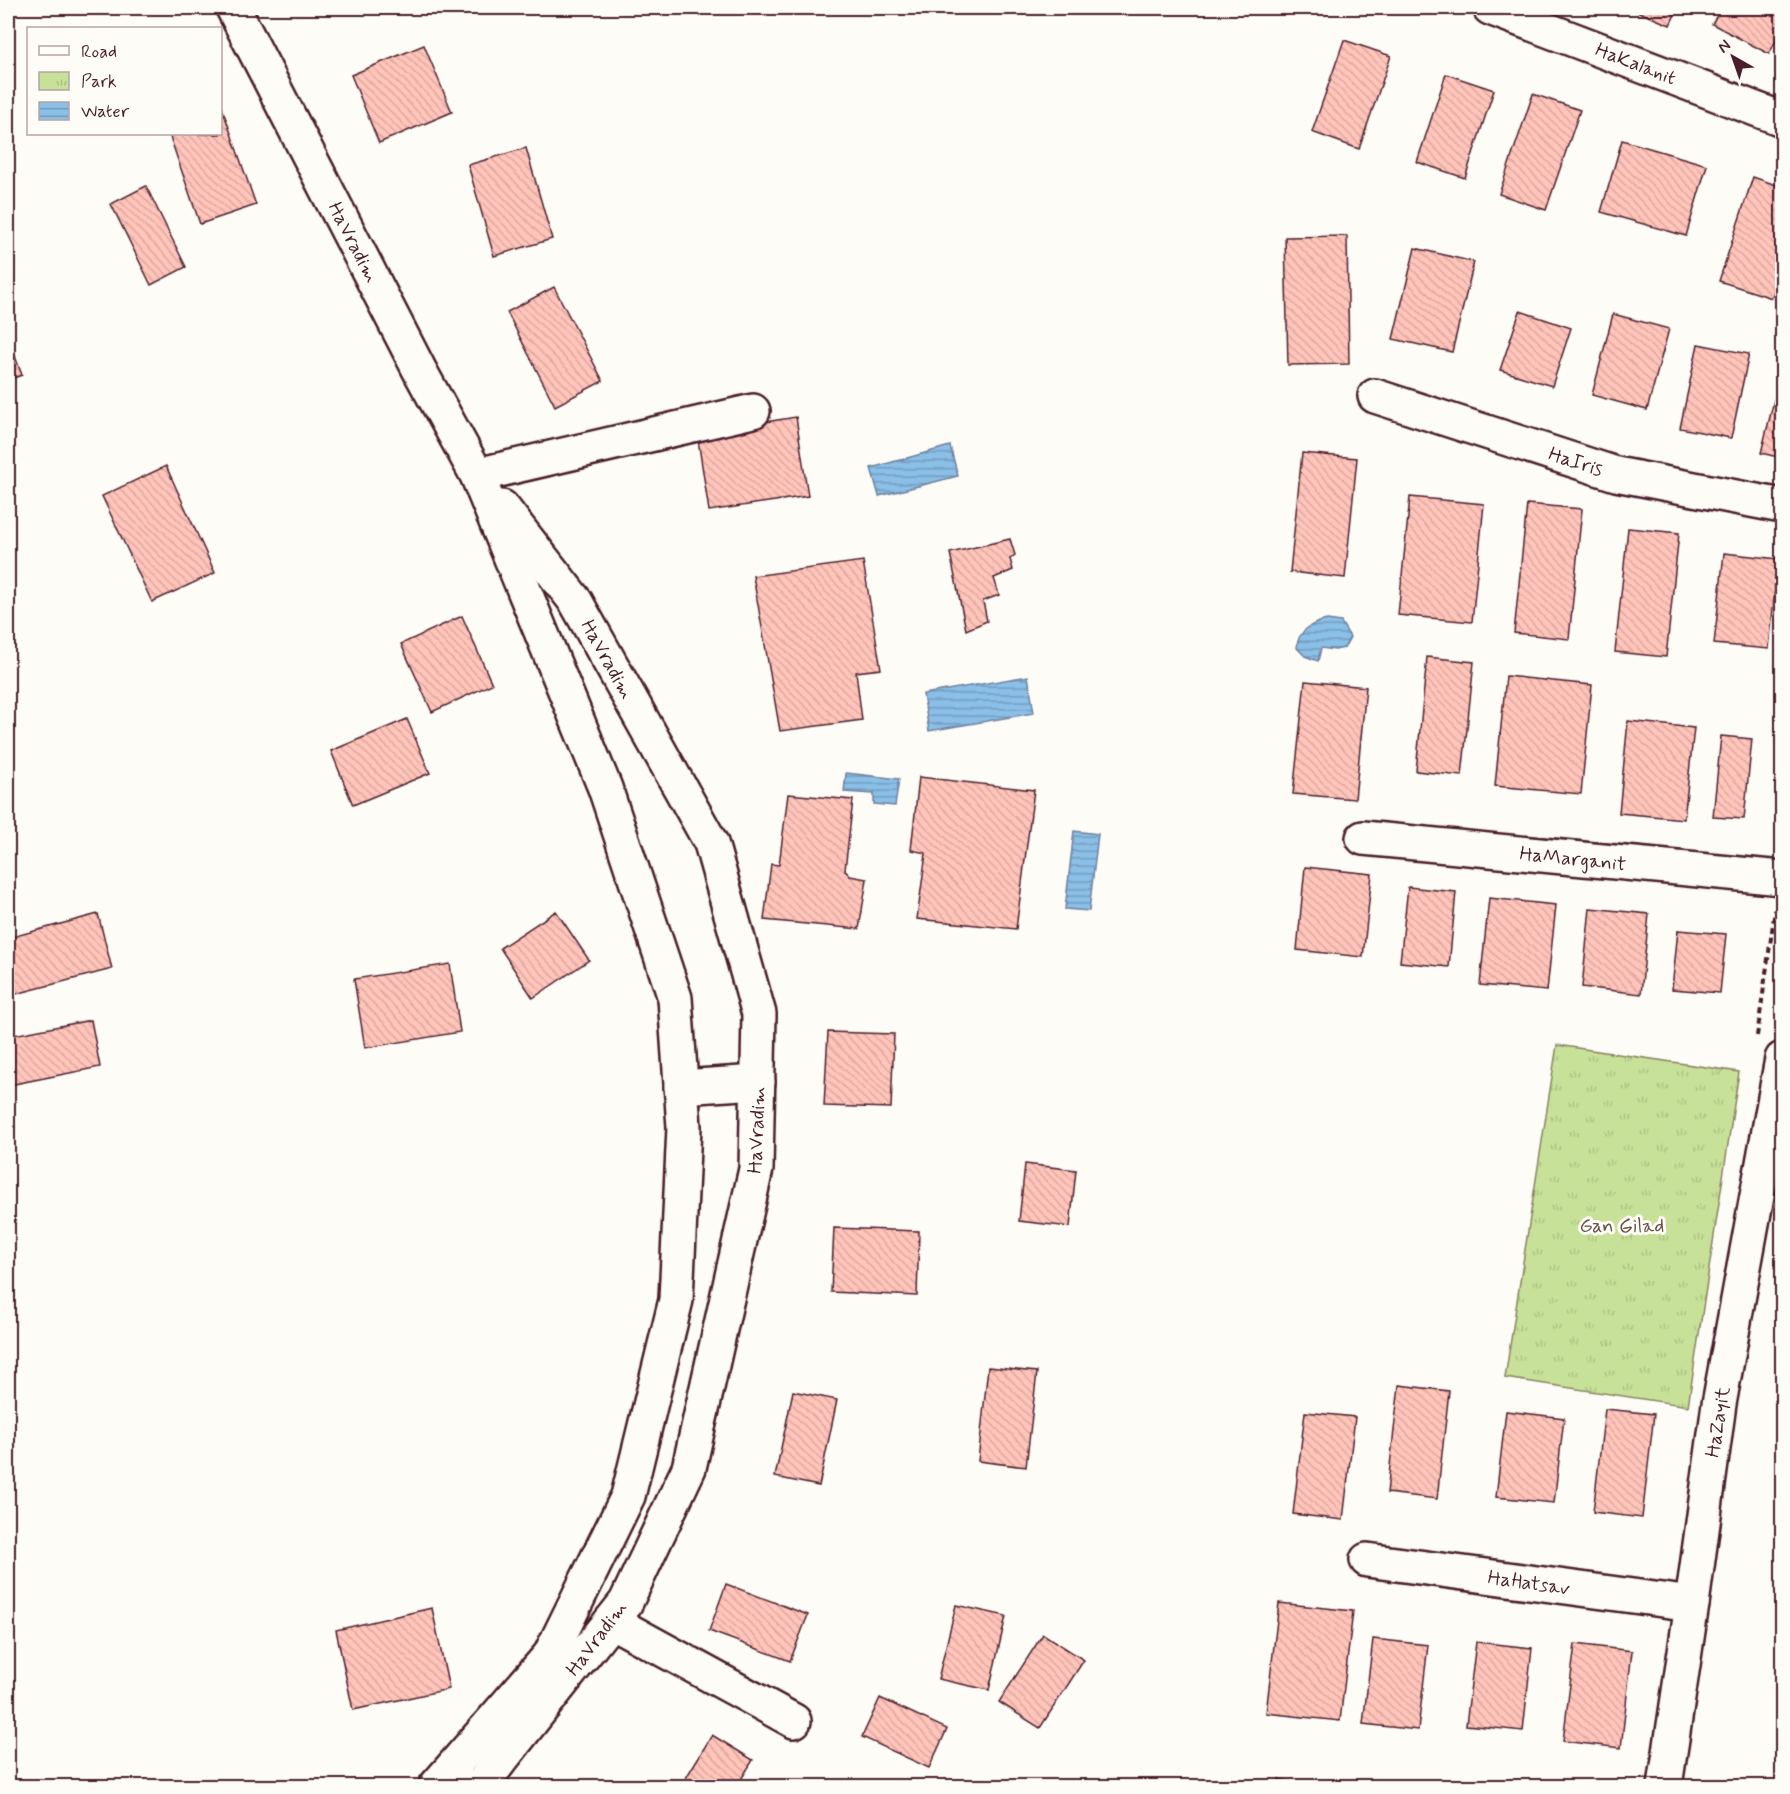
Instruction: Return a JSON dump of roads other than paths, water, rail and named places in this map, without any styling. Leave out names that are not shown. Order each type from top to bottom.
[{"type":"street","name":"HaVradim","points":[[233,8],[421,373],[477,475],[605,788],[675,998],[684,1127],[676,1300],[628,1496],[550,1655],[436,1786]]},
{"type":"street","name":"HaKalanit","points":[[1490,8],[1782,120]]},
{"type":"street","name":"HaIris","points":[[1375,396],[1616,474],[1782,506]]},
{"type":"street","points":[[477,475],[753,411]]},
{"type":"street","name":"HaVradim","points":[[477,475],[576,602],[711,843],[759,1014],[756,1169],[688,1468],[626,1602],[481,1785],[477,1786]]},
{"type":"street","name":"HaMarganit","points":[[1363,838],[1782,879]]},
{"type":"street","name":"HaZayit","points":[[1665,1786],[1719,1404],[1782,1059]]},
{"type":"street","points":[[681,1088],[758,1082]]},
{"type":"street","name":"HaHatsav","points":[[1367,1560],[1692,1604]]},
{"type":"street","points":[[611,1621],[795,1721]]},
{"type":"water","points":[[950,446],[958,476],[879,496],[871,468]]},
{"type":"water","points":[[1327,620],[1341,622],[1350,637],[1344,648],[1335,650],[1321,648],[1318,661],[1305,656],[1297,648],[1303,632],[1316,623]]},
{"type":"water","points":[[1028,676],[1034,713],[929,731],[923,694]]},
{"type":"water","points":[[846,773],[899,779],[895,806],[874,804],[874,794],[844,792]]},
{"type":"water","points":[[1074,831],[1098,834],[1089,911],[1065,909]]},
{"type":"park label","name":"Gan Gilad","points":[[1622,1225]]}]
